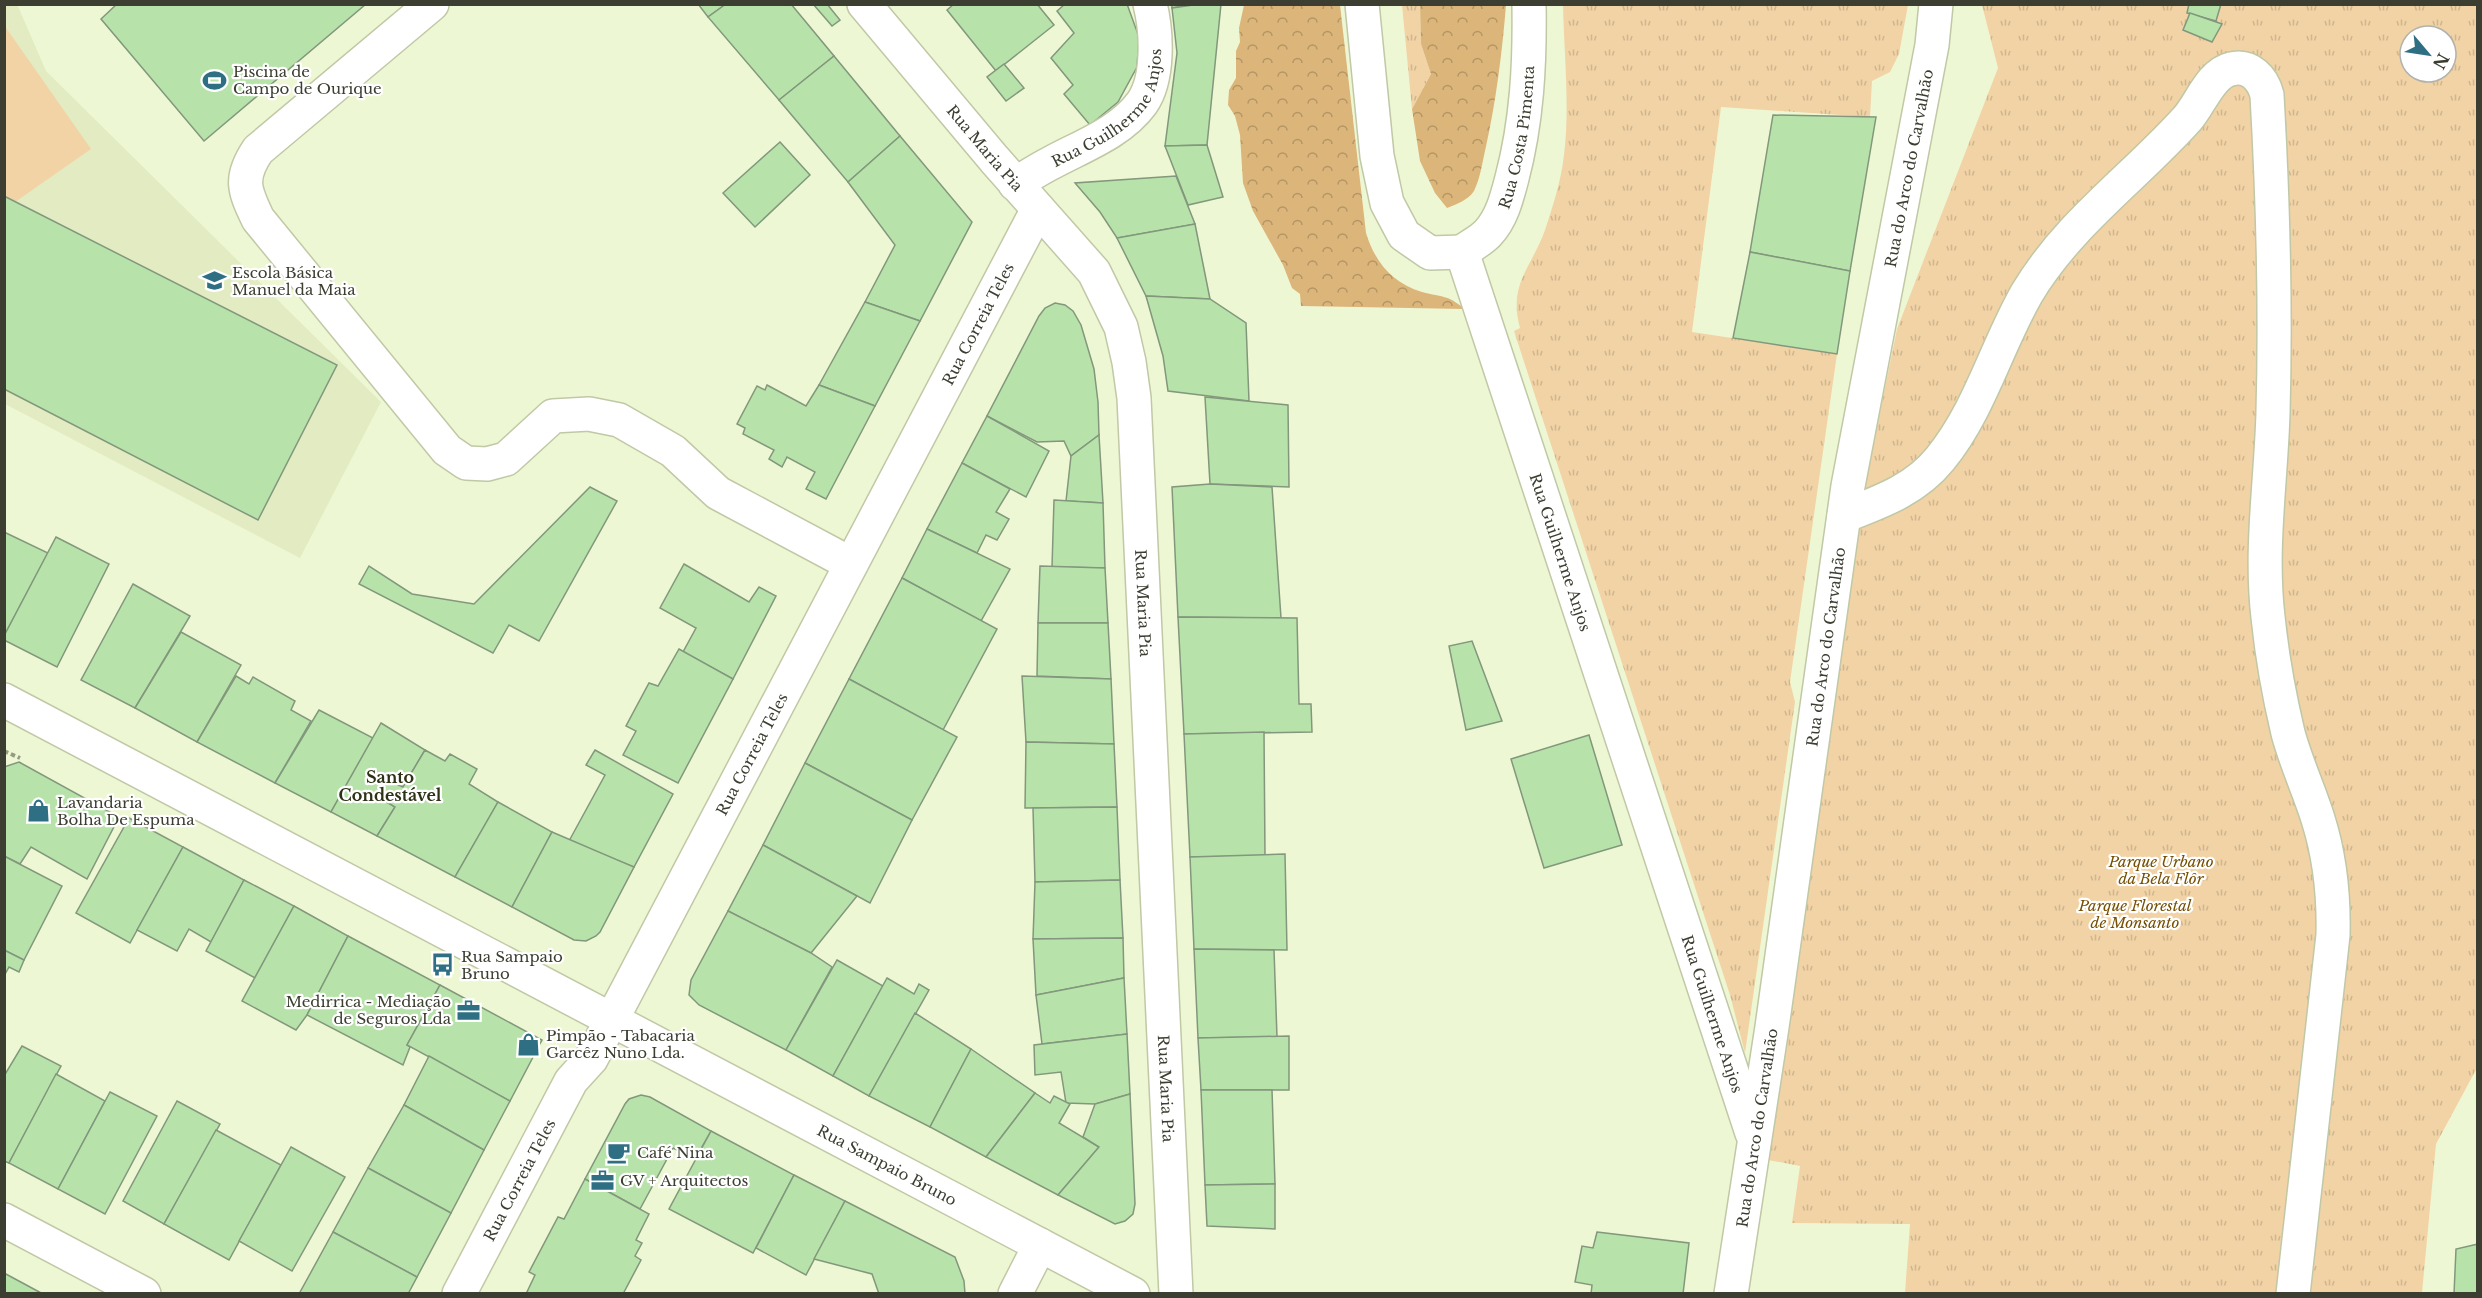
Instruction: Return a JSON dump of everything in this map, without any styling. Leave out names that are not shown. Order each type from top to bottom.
[{"type":"street","points":[[432,4],[258,150],[247,166],[245,179],[249,200],[258,219],[447,450],[466,463],[488,464],[506,459],[553,416],[589,414],[619,420],[673,451],[718,493],[851,564]]},
{"type":"street","name":"Rua Maria Pia","points":[[864,4],[1015,184],[1094,272],[1120,327],[1129,362],[1134,398],[1176,1293]]},
{"type":"street","name":"Rua Guilherme Anjos","points":[[1015,184],[1098,138],[1127,119],[1143,101],[1152,74],[1156,46],[1150,4]]},
{"type":"street","points":[[1362,4],[1377,156],[1387,203],[1404,235],[1430,253],[1462,252]]},
{"type":"street","name":"Rua Costa Pimenta","points":[[1462,252],[1488,233],[1506,203],[1518,156],[1526,107],[1530,58],[1529,4]]},
{"type":"street","name":"Rua do Arco do Carvalhão","points":[[1731,1293],[1772,1027],[1844,516],[1932,45],[1936,4]]},
{"type":"street","points":[[1844,516],[1896,496],[1938,461],[1954,442],[1966,420],[2027,294],[2046,263],[2070,233],[2168,140],[2193,112],[2214,80],[2232,68],[2252,71],[2259,78],[2267,95],[2274,227],[2275,333],[2272,439],[2265,545],[2268,615],[2278,685],[2289,734],[2325,842],[2334,902],[2330,959],[2293,1293]]},
{"type":"street","name":"Rua Correia Teles","points":[[459,1293],[571,1081],[591,1059],[1038,209]]},
{"type":"street","name":"Rua Guilherme Anjos","points":[[1462,252],[1754,1139]]},
{"type":"street","name":"Rua Sampaio Bruno","points":[[4,700],[1133,1293]]},
{"type":"street","points":[[4,1220],[144,1293]]},
{"type":"street","points":[[1015,1293],[1040,1245]]},
{"type":"shaded area","name":"Escola Básica Manuel da Maia","points":[[17,4],[46,71],[381,402],[300,558],[5,404],[4,389],[257,520],[337,366],[5,196],[5,5]]},
{"type":"green space","points":[[1244,5],[1340,5],[1366,233],[1374,253],[1386,270],[1402,283],[1422,292],[1449,299],[1465,309],[1301,306],[1300,294],[1292,288],[1283,265],[1253,211],[1243,183],[1240,135],[1235,116],[1228,105],[1229,90],[1236,78],[1236,51],[1240,42],[1239,28]]},
{"type":"green space","points":[[1402,5],[1420,5],[1421,44],[1431,74],[1412,109]]},
{"type":"green space","points":[[1420,5],[1506,5],[1495,96],[1479,176],[1472,194],[1447,208],[1435,193],[1420,161],[1412,109],[1431,74],[1421,44]]},
{"type":"green space","points":[[1563,5],[1908,5],[1899,54],[1890,72],[1872,81],[1870,117],[1721,107],[1692,332],[1837,354],[1790,682],[1795,702],[1745,1053],[1730,995],[1514,331],[1520,328],[1517,313],[1519,288],[1545,230],[1563,165],[1567,99]]},
{"type":"green space","name":"Parque Florestal de Monsanto","points":[[1982,5],[2477,5],[2478,1066],[2436,1144],[2422,1293],[1905,1293],[1910,1224],[1792,1223],[1800,1166],[1747,1156],[1833,641],[1897,329],[1998,68]]},
{"type":"green space","points":[[4,25],[91,149],[5,209],[4,209]]},
{"type":"building","name":"Piscina de Campo de Ourique","points":[[117,4],[366,4],[204,141],[101,19]]},
{"type":"building","points":[[698,4],[726,4],[708,17]]},
{"type":"building","points":[[726,4],[791,4],[834,56],[779,100],[708,17]]},
{"type":"building","points":[[813,4],[827,4],[840,20],[832,26]]},
{"type":"building","points":[[954,4],[1037,4],[1054,25],[996,71],[947,10]]},
{"type":"building","points":[[1065,4],[1127,4],[1139,37],[1137,67],[1118,102],[1090,125],[1064,94],[1073,85],[1051,58],[1074,33],[1057,11]]},
{"type":"building","points":[[1172,4],[1200,4],[1172,8]]},
{"type":"building","points":[[1221,4],[1207,145],[1165,146],[1177,53],[1172,8]]},
{"type":"building","points":[[2189,4],[2221,4],[2216,21],[2187,13]]},
{"type":"building","points":[[2190,13],[2222,24],[2212,42],[2183,30]]},
{"type":"building","points":[[834,56],[900,136],[848,182],[779,100]]},
{"type":"building","points":[[1004,64],[1024,88],[1006,101],[987,77]]},
{"type":"building","points":[[1773,115],[1876,117],[1850,271],[1750,252]]},
{"type":"building","points":[[900,136],[972,222],[920,321],[865,302],[895,245],[848,182]]},
{"type":"building","points":[[780,142],[810,175],[755,227],[723,193]]},
{"type":"building","points":[[1207,145],[1223,197],[1188,205],[1165,146]]},
{"type":"building","points":[[1176,176],[1195,224],[1117,238],[1100,212],[1075,183]]},
{"type":"building","points":[[4,196],[337,365],[258,520],[4,389]]},
{"type":"building","points":[[1195,224],[1210,299],[1146,296],[1117,238]]},
{"type":"building","points":[[1750,252],[1850,271],[1837,354],[1733,338]]},
{"type":"building","points":[[1146,296],[1210,299],[1246,323],[1249,401],[1168,391],[1163,356]]},
{"type":"building","points":[[865,302],[920,321],[875,406],[819,385]]},
{"type":"building","points":[[1055,303],[1065,305],[1073,311],[1081,325],[1094,369],[1098,402],[1099,435],[1071,456],[1064,441],[1037,442],[987,416],[1039,316],[1045,308]]},
{"type":"building","points":[[767,385],[806,406],[819,385],[875,406],[826,499],[806,489],[815,472],[787,457],[782,467],[769,459],[774,450],[743,434],[745,428],[737,424],[757,386],[765,390]]},
{"type":"building","points":[[1205,397],[1288,405],[1289,487],[1210,484]]},
{"type":"building","points":[[987,416],[1049,451],[1026,497],[962,463]]},
{"type":"building","points":[[1099,435],[1103,503],[1066,501],[1071,456]]},
{"type":"building","points":[[962,463],[1010,489],[996,512],[1009,519],[997,540],[986,535],[977,553],[927,529]]},
{"type":"building","points":[[1210,484],[1272,487],[1281,618],[1178,617],[1172,487]]},
{"type":"building","points":[[590,487],[617,501],[539,641],[509,625],[493,653],[359,584],[369,566],[412,594],[474,604]]},
{"type":"building","points":[[1054,500],[1103,503],[1105,568],[1052,567]]},
{"type":"building","points":[[927,529],[1010,569],[981,621],[902,578]]},
{"type":"building","points":[[4,532],[48,553],[4,636]]},
{"type":"building","points":[[56,537],[109,564],[57,667],[4,640],[4,636]]},
{"type":"building","points":[[684,564],[749,602],[759,587],[776,596],[733,679],[683,652],[696,628],[660,608]]},
{"type":"building","points":[[1040,566],[1105,568],[1108,623],[1038,623]]},
{"type":"building","points":[[902,578],[997,629],[943,730],[849,679]]},
{"type":"building","points":[[133,584],[190,616],[135,708],[81,680]]},
{"type":"building","points":[[1178,617],[1297,618],[1299,704],[1311,704],[1312,732],[1184,734]]},
{"type":"building","points":[[1038,623],[1108,623],[1111,679],[1037,676]]},
{"type":"building","points":[[181,632],[241,665],[197,742],[135,708]]},
{"type":"building","points":[[1472,641],[1502,721],[1466,730],[1449,646]]},
{"type":"building","points":[[679,649],[733,679],[678,783],[623,755],[636,731],[626,726],[649,683],[658,686]]},
{"type":"building","points":[[236,676],[249,684],[253,677],[295,701],[291,710],[311,721],[275,783],[197,742]]},
{"type":"building","points":[[1022,676],[1111,679],[1114,744],[1026,742]]},
{"type":"building","points":[[849,679],[957,737],[912,820],[805,763]]},
{"type":"building","points":[[319,710],[373,738],[331,812],[275,783]]},
{"type":"building","points":[[381,723],[425,750],[403,787],[385,779],[377,796],[395,807],[377,836],[331,812]]},
{"type":"building","points":[[1264,732],[1265,856],[1190,857],[1184,734]]},
{"type":"building","points":[[1589,735],[1622,845],[1544,868],[1511,759]]},
{"type":"building","points":[[1026,742],[1114,744],[1117,807],[1025,808]]},
{"type":"building","points":[[425,750],[445,761],[450,754],[477,769],[469,784],[498,802],[455,877],[377,836],[395,807],[377,796],[385,779],[403,787]]},
{"type":"building","points":[[595,750],[673,794],[634,867],[569,841],[605,775],[586,765]]},
{"type":"building","points":[[19,762],[119,817],[87,879],[31,847],[20,864],[4,856],[4,767]]},
{"type":"building","points":[[805,763],[912,820],[870,903],[763,845]]},
{"type":"building","points":[[498,802],[552,832],[512,907],[455,877]]},
{"type":"building","points":[[1117,807],[1120,880],[1035,882],[1033,808]]},
{"type":"building","points":[[129,818],[183,847],[130,943],[76,913]]},
{"type":"building","points":[[552,832],[634,867],[600,932],[586,941],[574,940],[512,907]]},
{"type":"building","points":[[763,845],[857,896],[811,953],[728,911]]},
{"type":"building","points":[[183,847],[244,880],[211,942],[189,929],[177,951],[137,930]]},
{"type":"building","points":[[1285,854],[1287,950],[1194,949],[1190,857]]},
{"type":"building","points":[[4,856],[62,886],[24,960],[4,950]]},
{"type":"building","points":[[244,880],[294,906],[255,978],[206,951]]},
{"type":"building","points":[[1120,880],[1123,938],[1033,939],[1035,882]]},
{"type":"building","points":[[294,906],[348,936],[307,1015],[296,1030],[242,1001]]},
{"type":"building","points":[[728,911],[811,953],[832,967],[786,1050],[699,1005],[689,995],[691,980]]},
{"type":"building","points":[[348,936],[440,985],[407,1045],[410,1047],[403,1065],[307,1015]]},
{"type":"building","points":[[1123,938],[1124,978],[1036,995],[1033,939]]},
{"type":"building","points":[[1194,949],[1274,950],[1277,1037],[1198,1038]]},
{"type":"building","points":[[4,950],[24,960],[19,972],[9,967],[4,976]]},
{"type":"building","points":[[837,960],[883,986],[833,1076],[786,1050]]},
{"type":"building","points":[[887,978],[914,994],[919,984],[929,990],[869,1096],[833,1076]]},
{"type":"building","points":[[1124,978],[1127,1034],[1042,1044],[1036,995]]},
{"type":"building","points":[[440,985],[542,1040],[510,1101],[407,1045]]},
{"type":"building","points":[[915,1013],[971,1049],[930,1127],[869,1096]]},
{"type":"building","points":[[1127,1034],[1130,1094],[1095,1104],[1066,1103],[1061,1072],[1035,1075],[1034,1045]]},
{"type":"building","points":[[1289,1036],[1289,1090],[1201,1090],[1198,1038]]},
{"type":"building","points":[[22,1046],[61,1066],[9,1163],[4,1161],[4,1076]]},
{"type":"building","points":[[971,1049],[1035,1093],[986,1157],[930,1127]]},
{"type":"building","points":[[429,1056],[510,1101],[484,1150],[404,1105]]},
{"type":"building","points":[[56,1074],[105,1101],[58,1189],[9,1163]]},
{"type":"building","points":[[1201,1090],[1272,1090],[1275,1184],[1205,1185]]},
{"type":"building","points":[[110,1092],[157,1116],[105,1214],[58,1189]]},
{"type":"building","points":[[1035,1093],[1050,1103],[1054,1096],[1070,1104],[1059,1123],[1099,1147],[1058,1195],[986,1157]]},
{"type":"building","points":[[1130,1094],[1135,1204],[1133,1214],[1125,1221],[1115,1224],[1058,1195],[1099,1147],[1083,1137],[1095,1104]]},
{"type":"building","points":[[641,1095],[650,1097],[711,1131],[695,1159],[673,1148],[640,1209],[585,1179],[625,1104],[629,1099]]},
{"type":"building","points":[[177,1101],[220,1124],[164,1224],[123,1201]]},
{"type":"building","points":[[404,1105],[484,1150],[451,1213],[368,1168]]},
{"type":"building","points":[[216,1130],[281,1165],[229,1260],[164,1224]]},
{"type":"building","points":[[711,1131],[794,1175],[753,1253],[669,1209]]},
{"type":"building","points":[[291,1147],[345,1177],[292,1271],[239,1241]]},
{"type":"building","points":[[368,1168],[451,1213],[417,1277],[333,1232]]},
{"type":"building","points":[[794,1175],[845,1201],[806,1275],[756,1248]]},
{"type":"building","points":[[585,1179],[649,1214],[636,1240],[642,1243],[635,1256],[641,1260],[623,1294],[526,1294],[535,1275],[529,1272],[558,1217],[564,1219]]},
{"type":"building","points":[[1275,1184],[1275,1229],[1207,1226],[1205,1185]]},
{"type":"building","points":[[845,1201],[955,1257],[964,1281],[965,1294],[879,1294],[872,1274],[814,1259]]},
{"type":"building","points":[[333,1232],[417,1277],[408,1294],[299,1294]]},
{"type":"building","points":[[1597,1232],[1689,1243],[1683,1294],[1591,1294],[1592,1285],[1575,1282],[1582,1246],[1593,1248]]},
{"type":"building","points":[[2478,1244],[2478,1294],[2454,1294],[2456,1249]]},
{"type":"building","points":[[4,1273],[43,1294],[4,1294]]},
{"type":"place","name":"Piscina de Campo de Ourique","points":[[215,80]]},
{"type":"place","name":"Escola Básica Manuel da Maia","points":[[214,281]]},
{"type":"place","name":"Lavandaria Bolha De Espuma","points":[[39,811]]},
{"type":"place","name":"Rua Sampaio Bruno","points":[[443,965]]},
{"type":"place","name":"Medirrica - Mediação de Seguros Lda","points":[[469,1010]]},
{"type":"place","name":"Pimpão - Tabacaria Garcêz Nuno Lda.","points":[[528,1044]]},
{"type":"place","name":"Café Nina","points":[[619,1152]]},
{"type":"place","name":"GV + Arquitectos","points":[[602,1180]]},
{"type":"district","name":"Santo Condestável","points":[[390,786]]},
{"type":"park label","name":"Parque Urbano da Bela Flôr","points":[[2161,870]]}]
